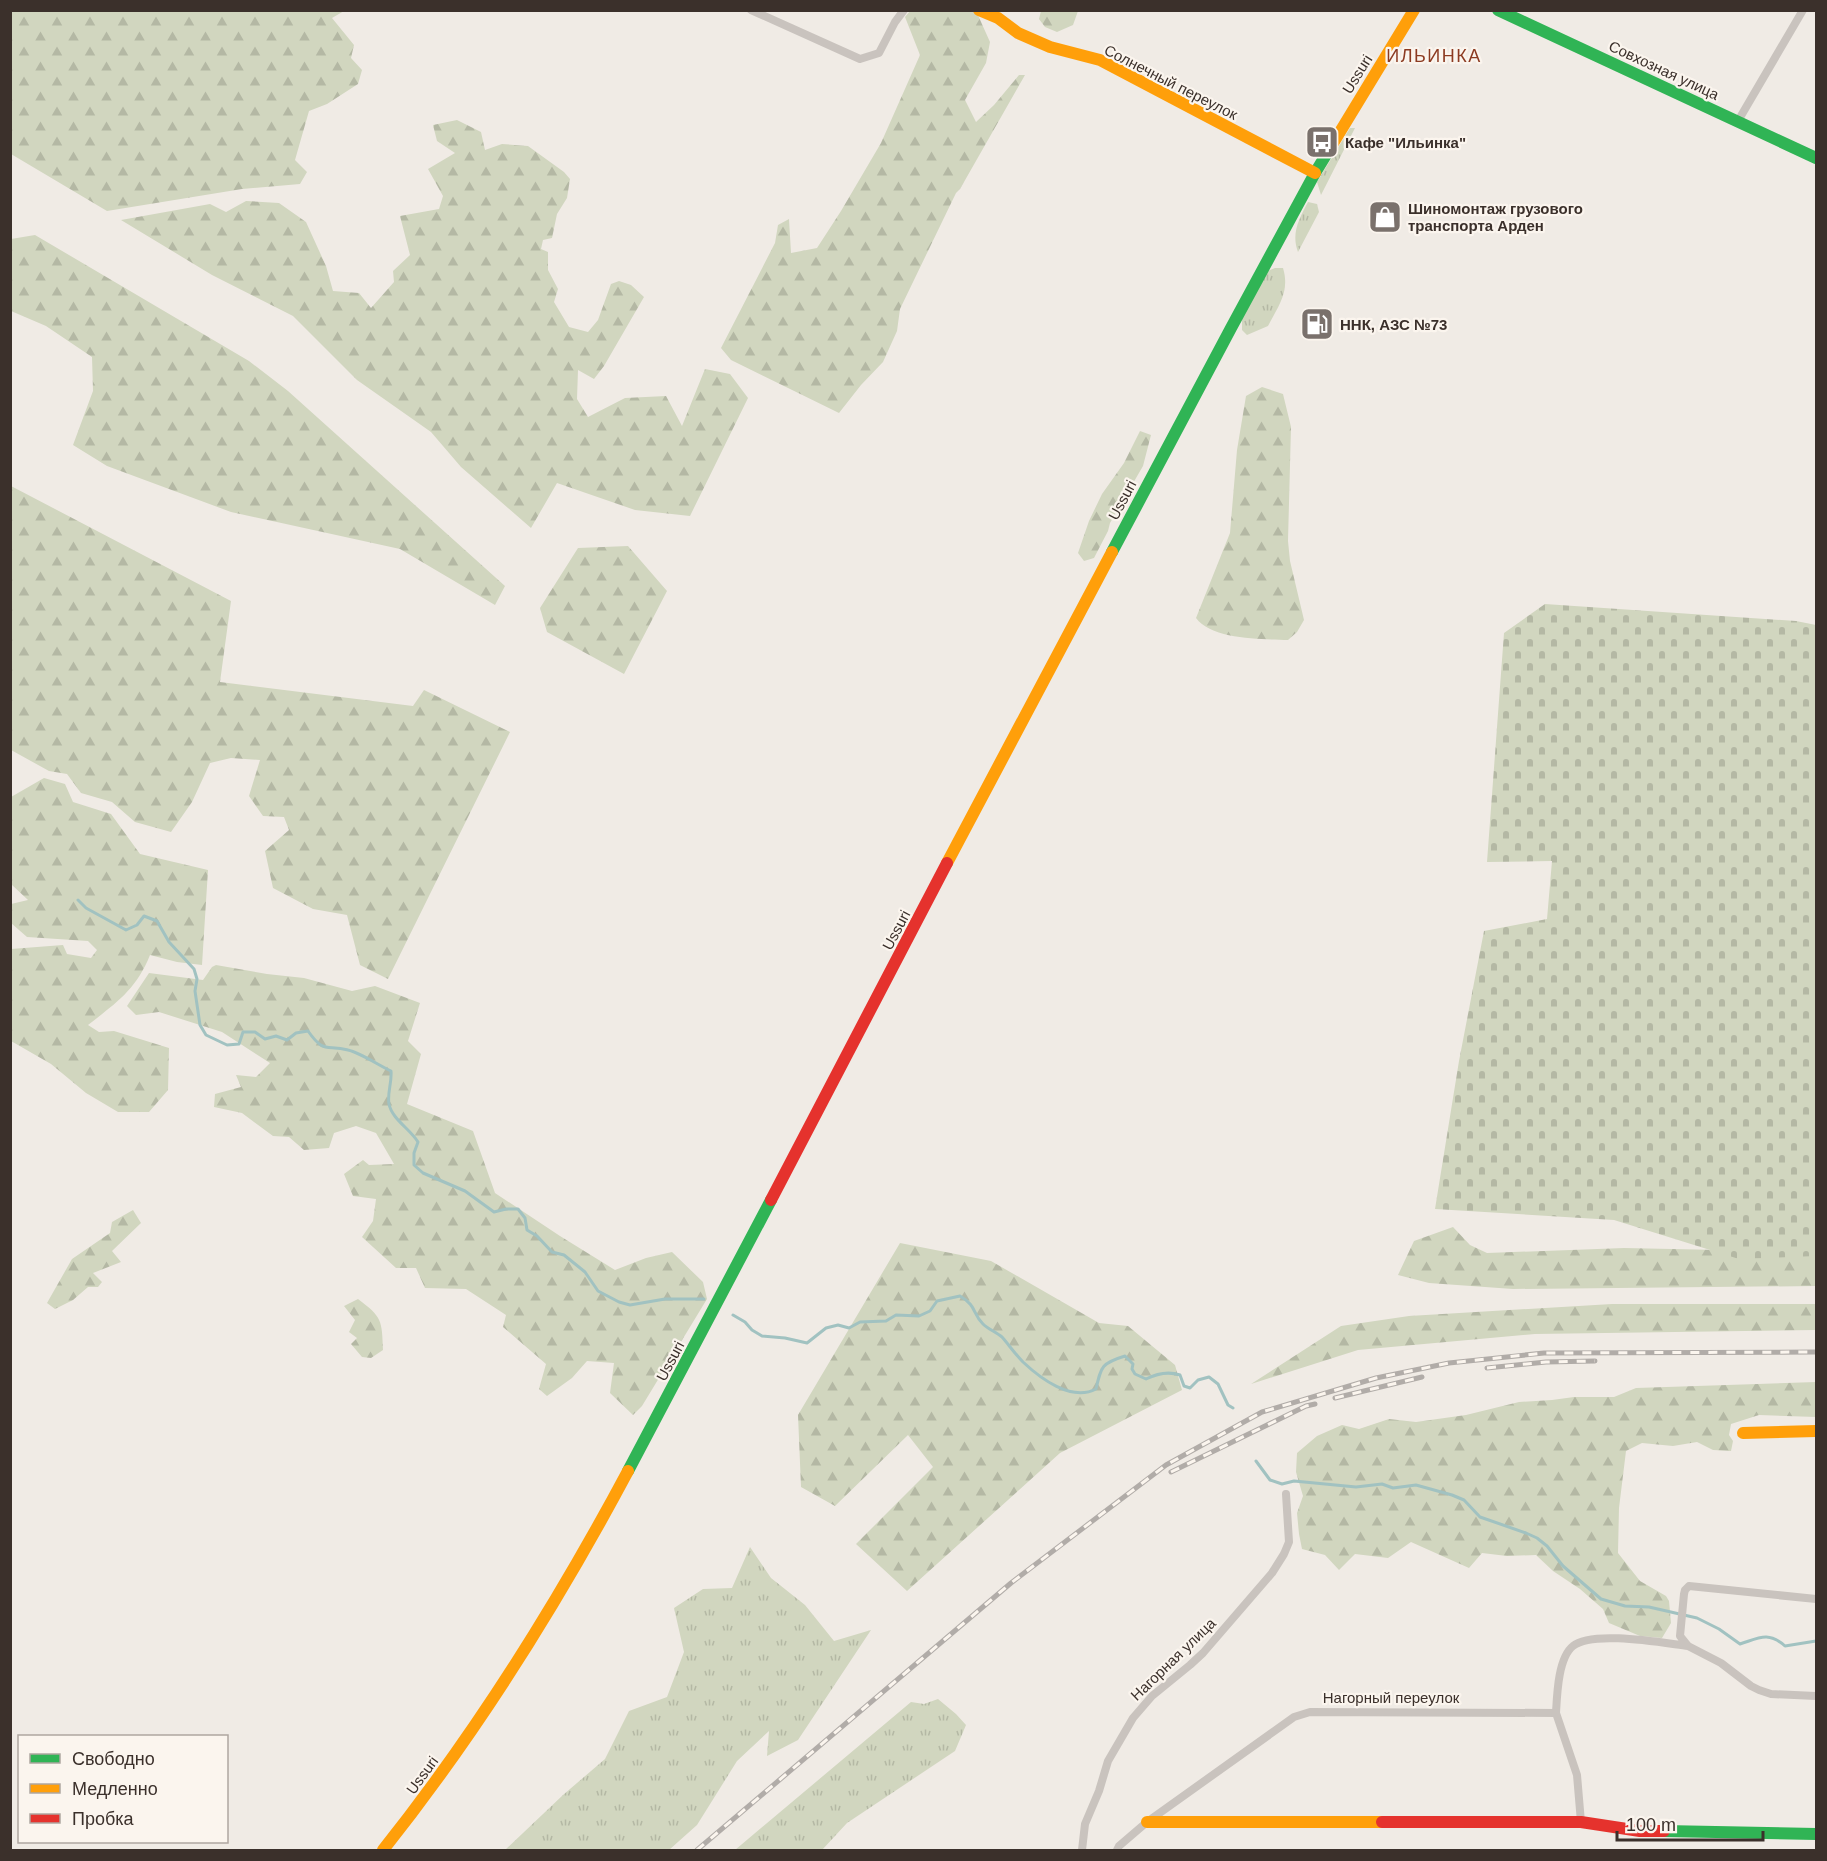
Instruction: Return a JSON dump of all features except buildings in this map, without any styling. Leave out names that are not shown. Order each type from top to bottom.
[{"type":"main road","name":"Солнечный переулок","points":[[979,10],[998,18],[1018,33],[1050,47],[1100,60],[1315,174]]},
{"type":"main road","name":"Ussuri","points":[[383,1851],[427,1796],[487,1708],[548,1615],[592,1538],[1024,717],[1315,174],[1414,10]]},
{"type":"main road","name":"Совхозная улица","points":[[1498,10],[1816,158]]},
{"type":"main road","points":[[1743,1432],[1816,1431]]},
{"type":"main road","points":[[1147,1822],[1581,1822],[1640,1831],[1816,1834]]},
{"type":"street","points":[[751,10],[860,59],[879,53],[904,10]]},
{"type":"street","points":[[1738,121],[1803,10]]},
{"type":"street","name":"Нагорная улица","points":[[1082,1851],[1085,1824],[1099,1791],[1108,1761],[1133,1718],[1152,1696],[1203,1653],[1272,1573],[1284,1554],[1289,1542],[1286,1494]]},
{"type":"street","points":[[1688,1646],[1680,1636],[1685,1590],[1689,1586],[1816,1599]]},
{"type":"street","points":[[1581,1822],[1577,1775],[1556,1713],[1557,1690],[1563,1661],[1573,1646],[1597,1638],[1632,1639],[1688,1646],[1721,1663],[1759,1690],[1771,1694],[1816,1696]]},
{"type":"street","name":"Нагорный переулок","points":[[1117,1851],[1119,1846],[1147,1822],[1302,1714],[1310,1712],[1556,1713]]},
{"type":"green space","points":[[11,10],[344,11],[332,18],[354,45],[351,58],[362,70],[358,84],[327,104],[309,111],[295,160],[307,172],[300,184],[242,189],[107,211],[11,154]]},
{"type":"green space","points":[[969,10],[977,13],[990,42],[986,63],[965,100],[976,122],[994,105],[1019,75],[1025,75],[956,193],[900,309],[897,331],[883,362],[839,413],[731,360],[721,348],[775,243],[778,225],[789,219],[791,253],[817,248],[881,143],[920,55],[905,17],[910,11]]},
{"type":"green space","points":[[1041,10],[1078,11],[1073,25],[1057,32],[1045,27],[1039,19]]},
{"type":"green space","points":[[457,120],[481,132],[485,150],[502,144],[528,146],[570,179],[567,198],[557,214],[552,238],[543,240],[541,249],[548,252],[548,270],[558,289],[554,302],[569,327],[588,332],[598,320],[611,284],[619,281],[631,285],[644,297],[594,379],[578,370],[577,399],[588,417],[625,398],[666,396],[682,426],[705,369],[730,374],[748,398],[690,516],[635,510],[557,483],[531,528],[461,467],[431,432],[357,380],[293,316],[212,275],[121,220],[210,204],[226,212],[246,201],[279,203],[306,222],[326,266],[333,291],[359,293],[371,308],[394,282],[393,271],[410,255],[400,216],[439,209],[443,196],[428,169],[455,153],[437,141],[433,125]]},
{"type":"green space","points":[[1350,128],[1355,128],[1321,195],[1317,182]]},
{"type":"green space","points":[[1308,202],[1317,204],[1319,212],[1298,252],[1296,232]]},
{"type":"green space","points":[[35,235],[249,361],[288,391],[505,586],[495,605],[400,549],[231,512],[107,466],[73,445],[93,391],[92,357],[46,326],[11,311],[11,239]]},
{"type":"green space","points":[[1283,268],[1285,276],[1282,298],[1268,326],[1247,335],[1242,330],[1242,315],[1265,272]]},
{"type":"green space","points":[[1262,387],[1283,394],[1291,427],[1288,541],[1290,561],[1304,620],[1297,632],[1288,640],[1226,634],[1214,631],[1196,618],[1230,533],[1237,450],[1246,396]]},
{"type":"green space","points":[[1140,431],[1151,435],[1143,466],[1110,523],[1094,558],[1084,561],[1078,553],[1089,521],[1102,494],[1124,463]]},
{"type":"green space","points":[[11,486],[231,601],[220,682],[413,706],[424,690],[510,732],[388,979],[360,965],[347,915],[313,909],[273,888],[265,851],[289,830],[284,817],[263,816],[249,796],[260,760],[231,758],[210,763],[192,802],[171,832],[135,822],[112,802],[81,793],[67,774],[49,771],[11,750]]},
{"type":"green space","points":[[628,546],[667,591],[624,674],[547,632],[540,608],[578,548]]},
{"type":"green space","points":[[1545,604],[1796,621],[1816,625],[1816,1256],[1739,1259],[1614,1220],[1435,1209],[1459,1061],[1484,931],[1547,919],[1552,861],[1487,862],[1504,633]]},
{"type":"green space","points":[[44,778],[65,784],[73,802],[111,814],[140,854],[208,870],[202,965],[150,955],[132,987],[88,1025],[99,1032],[114,1031],[169,1048],[168,1090],[149,1112],[118,1112],[86,1093],[51,1064],[11,1041],[11,949],[63,945],[67,954],[91,958],[97,950],[88,941],[27,937],[11,923],[11,904],[28,900],[11,884],[11,797]]},
{"type":"green space","points":[[216,965],[304,978],[352,991],[375,986],[420,1003],[408,1041],[421,1054],[407,1104],[473,1131],[495,1193],[615,1270],[646,1258],[672,1252],[703,1282],[707,1299],[642,1406],[633,1415],[610,1393],[614,1363],[587,1361],[572,1378],[547,1396],[539,1389],[546,1364],[503,1327],[506,1315],[466,1289],[425,1288],[416,1268],[396,1268],[362,1237],[373,1221],[376,1199],[353,1196],[344,1174],[363,1160],[369,1165],[394,1164],[376,1133],[356,1126],[334,1133],[329,1148],[304,1150],[289,1137],[273,1136],[242,1113],[214,1107],[215,1094],[241,1087],[236,1075],[256,1077],[270,1063],[222,1032],[159,1012],[136,1015],[127,1006],[149,973],[203,980]]},
{"type":"green space","points":[[133,1210],[141,1223],[112,1251],[121,1262],[93,1273],[102,1282],[98,1287],[88,1287],[73,1300],[55,1309],[47,1303],[72,1259],[110,1233],[112,1222]]},
{"type":"green space","points":[[1453,1227],[1470,1245],[1487,1253],[1624,1248],[1816,1252],[1816,1286],[1513,1289],[1429,1283],[1398,1275],[1414,1241]]},
{"type":"green space","points":[[900,1243],[991,1261],[1099,1323],[1128,1326],[1175,1365],[1182,1390],[1060,1453],[907,1591],[856,1544],[933,1467],[908,1435],[835,1506],[801,1487],[798,1415]]},
{"type":"green space","points":[[358,1299],[372,1310],[381,1325],[383,1350],[371,1358],[362,1357],[351,1344],[357,1338],[349,1332],[355,1320],[344,1306]]},
{"type":"green space","points":[[1612,1304],[1816,1304],[1816,1330],[1535,1334],[1358,1350],[1251,1384],[1341,1326],[1409,1316]]},
{"type":"green space","points":[[1816,1382],[1816,1417],[1759,1415],[1731,1424],[1729,1435],[1733,1441],[1731,1451],[1713,1450],[1697,1442],[1673,1446],[1642,1443],[1626,1451],[1619,1508],[1618,1553],[1640,1581],[1666,1596],[1669,1601],[1671,1623],[1662,1638],[1640,1636],[1609,1623],[1603,1609],[1536,1555],[1507,1556],[1482,1553],[1469,1568],[1411,1542],[1388,1558],[1355,1554],[1339,1570],[1325,1555],[1302,1549],[1297,1513],[1303,1496],[1296,1472],[1297,1453],[1317,1436],[1342,1425],[1359,1429],[1389,1419],[1416,1422],[1466,1415],[1519,1402],[1574,1397],[1614,1397],[1636,1388]]},
{"type":"green space","points":[[750,1547],[771,1578],[805,1605],[834,1641],[871,1630],[798,1740],[767,1756],[769,1731],[737,1761],[697,1825],[669,1850],[505,1850],[605,1759],[629,1711],[667,1697],[684,1652],[674,1608],[703,1589],[732,1588]]},
{"type":"green space","points":[[938,1699],[966,1725],[955,1751],[847,1823],[822,1850],[735,1850],[911,1702],[924,1704]]},
{"type":"waterway","points":[[78,900],[86,908],[126,930],[137,925],[144,916],[157,921],[169,942],[194,969],[197,979],[195,991],[200,1025],[206,1035],[227,1045],[239,1044],[243,1032],[255,1032],[265,1039],[276,1036],[287,1040],[296,1033],[308,1031],[322,1046],[353,1052],[391,1071],[389,1104],[397,1119],[418,1142],[414,1153],[414,1165],[423,1173],[465,1191],[494,1212],[518,1209],[525,1218],[527,1230],[537,1236],[552,1252],[564,1255],[585,1272],[598,1291],[630,1305],[665,1299],[704,1299]]},
{"type":"waterway","points":[[733,1315],[762,1336],[807,1343],[826,1328],[838,1325],[849,1328],[860,1322],[886,1321],[896,1315],[919,1316],[930,1311],[937,1301],[960,1296],[972,1306],[983,1324],[1002,1337],[1023,1362],[1056,1386],[1076,1393],[1096,1389],[1104,1366],[1125,1356],[1133,1364],[1132,1369],[1135,1374],[1146,1379],[1162,1374],[1176,1374],[1180,1375],[1184,1386],[1190,1388],[1198,1380],[1209,1377],[1218,1384],[1228,1405],[1233,1408]]},
{"type":"waterway","points":[[1256,1461],[1270,1480],[1282,1484],[1294,1481],[1356,1487],[1382,1484],[1393,1488],[1416,1485],[1452,1495],[1464,1500],[1480,1517],[1537,1538],[1547,1546],[1563,1566],[1601,1599],[1625,1606],[1649,1607],[1697,1618],[1719,1629],[1740,1644],[1763,1637],[1779,1641],[1785,1646],[1816,1641]]},
{"type":"railway","points":[[697,1850],[1011,1583],[1166,1465],[1262,1412],[1376,1378],[1449,1363],[1544,1353],[1816,1352]]},
{"type":"railway","points":[[1487,1368],[1546,1362],[1595,1361]]},
{"type":"railway","points":[[1335,1398],[1422,1377]]},
{"type":"railway","points":[[1171,1472],[1306,1406],[1315,1404]]},
{"type":"traffic: fast","points":[[1498,10],[1816,158]]},
{"type":"traffic: fast","points":[[1112,552],[1231,328],[1332,145]]},
{"type":"traffic: fast","points":[[628,1471],[771,1200]]},
{"type":"traffic: fast","points":[[1664,1831],[1816,1834]]},
{"type":"traffic: slow","points":[[979,10],[998,18],[1018,33],[1050,47],[1100,60],[1315,173]]},
{"type":"traffic: slow","points":[[1332,145],[1414,10]]},
{"type":"traffic: slow","points":[[947,863],[1112,552]]},
{"type":"traffic: slow","points":[[1743,1433],[1816,1431]]},
{"type":"traffic: slow","points":[[383,1850],[451,1760],[514,1666],[573,1570],[628,1471]]},
{"type":"traffic: slow","points":[[1147,1822],[1382,1822]]},
{"type":"traffic: jam","points":[[771,1200],[947,863]]},
{"type":"traffic: jam","points":[[1382,1822],[1581,1822],[1640,1831],[1664,1831]]},
{"type":"place","name":"Кафе \"Ильинка\"","points":[[1322,142]]},
{"type":"place","name":"Шиномонтаж грузового транспорта Арден","points":[[1385,217]]},
{"type":"place","name":"ННК, АЗС №73","points":[[1317,324]]},
{"type":"district","name":"ИЛЬИНКА","points":[[1434,56]]}]
